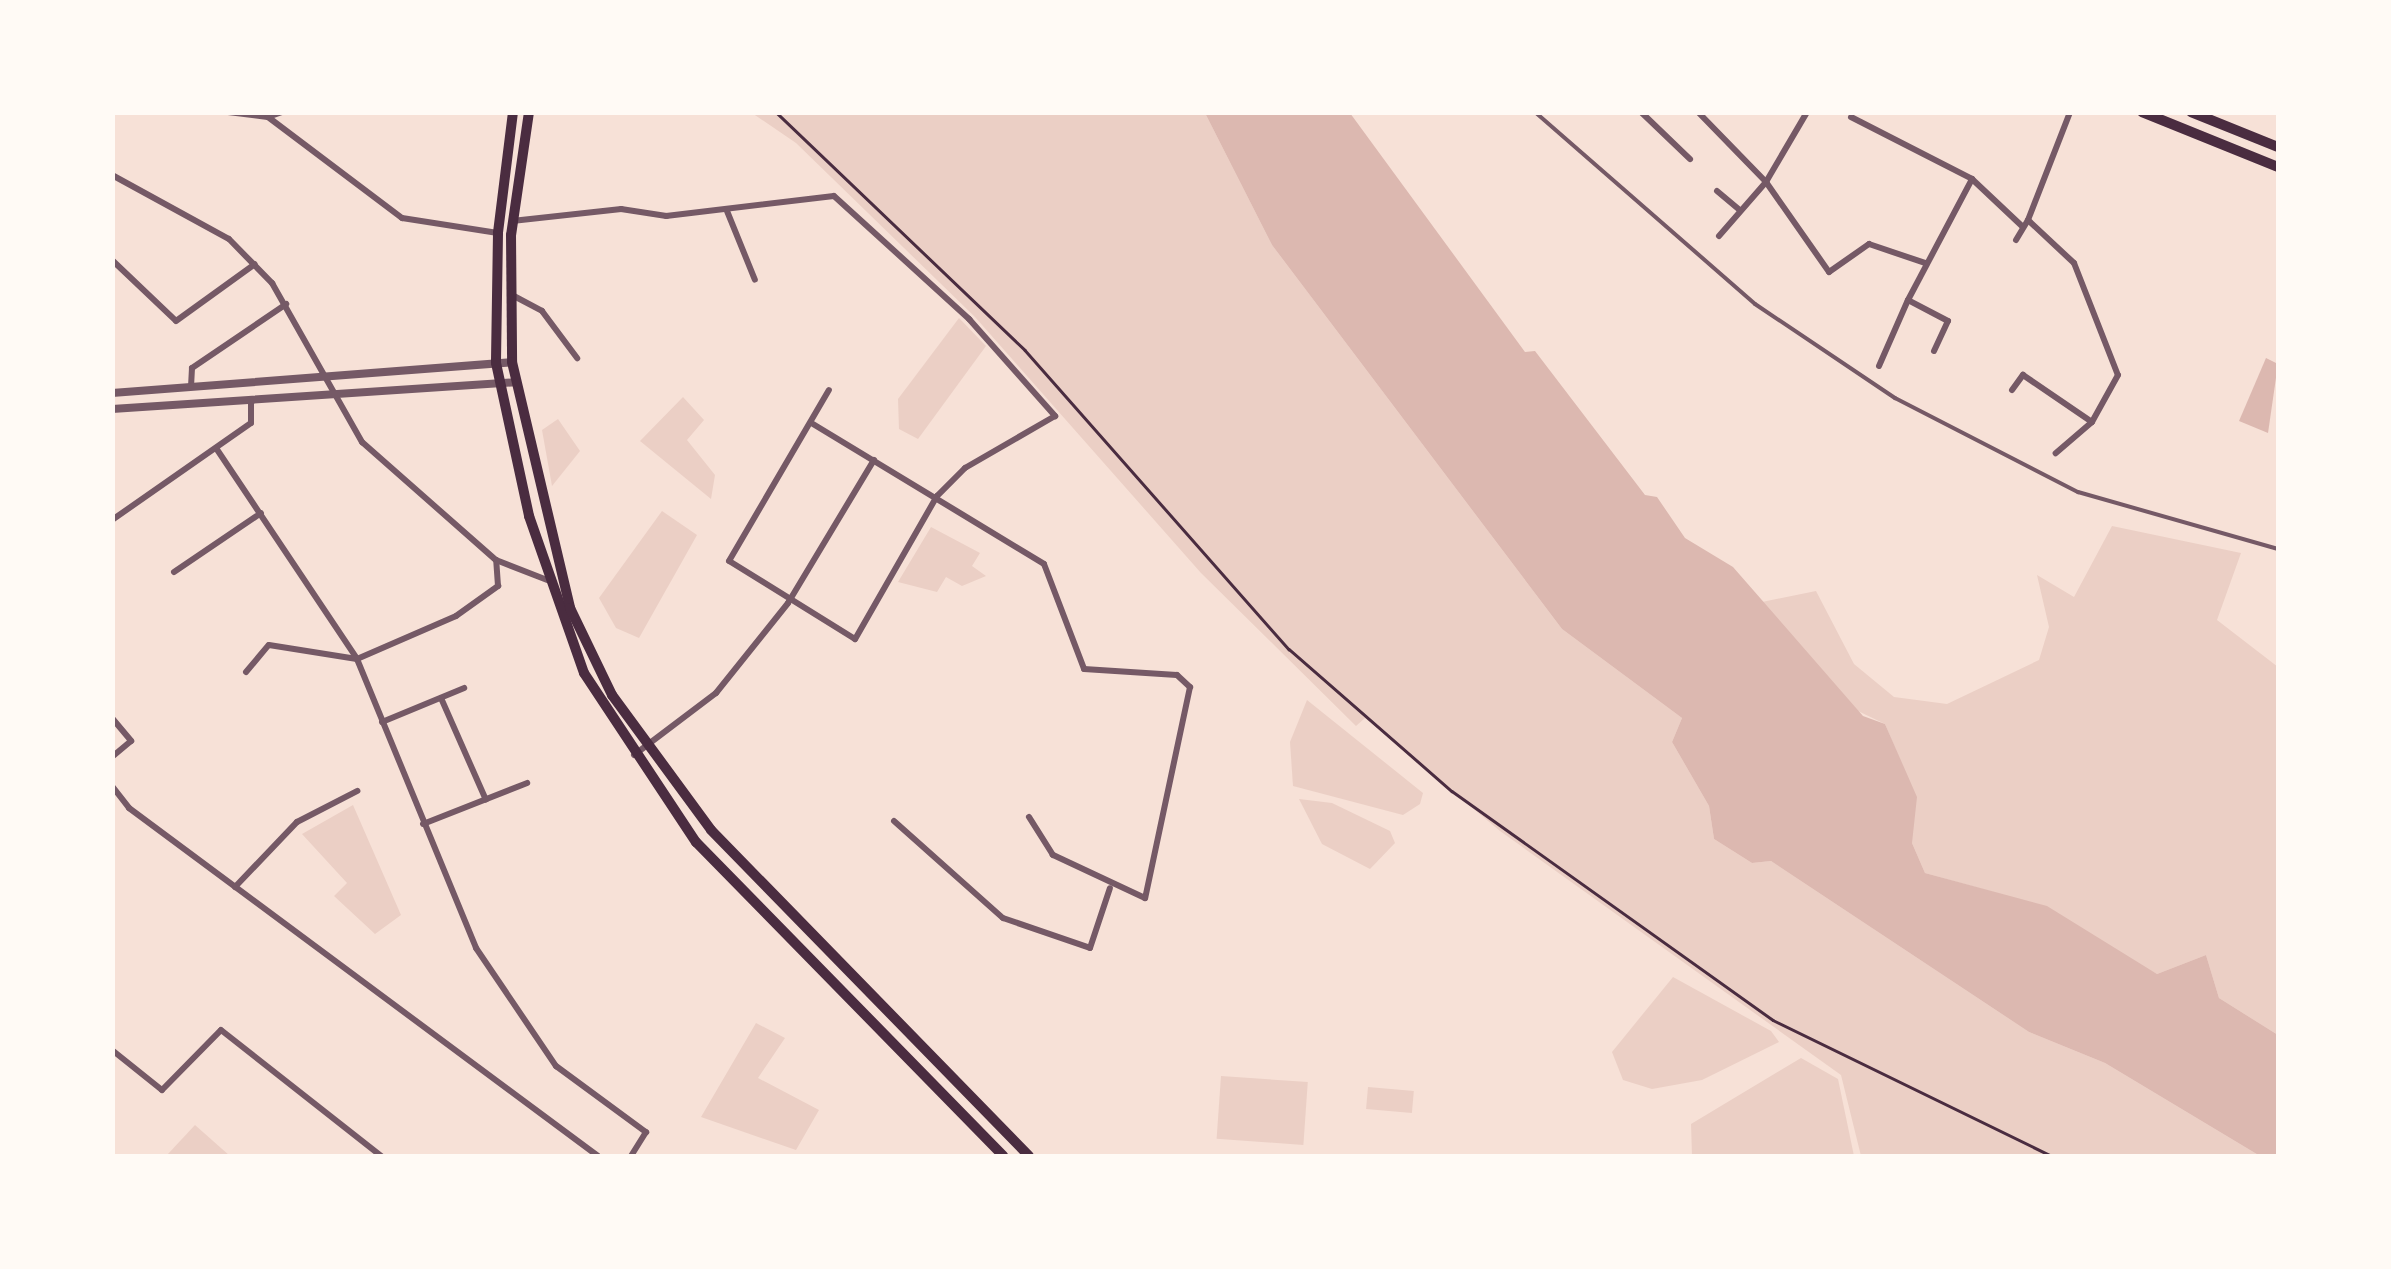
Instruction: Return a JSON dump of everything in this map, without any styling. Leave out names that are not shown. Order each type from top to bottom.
[{"type":"highway","points":[[514,112],[498,233],[496,363],[547,580],[584,673],[633,755],[696,842],[1003,1156]]},
{"type":"highway","points":[[529,112],[512,220],[512,362],[570,608],[646,747],[711,830],[1029,1156]]},
{"type":"highway","points":[[2142,112],[2278,167]]},
{"type":"highway","points":[[2191,112],[2278,148]]},
{"type":"street","points":[[228,112],[268,118],[402,218],[498,233]]},
{"type":"street","points":[[1535,112],[1755,304],[1894,398],[2078,492],[2278,550]]},
{"type":"street","points":[[1642,112],[1690,159]]},
{"type":"street","points":[[1698,112],[1766,182],[1829,272],[1870,244],[1925,263]]},
{"type":"street","points":[[1719,236],[1766,182],[1807,112]]},
{"type":"street","points":[[2016,240],[2070,112]]},
{"type":"street","points":[[268,118],[280,113]]},
{"type":"street","points":[[1851,116],[1972,179],[2074,264],[2100,347],[2118,375],[2092,422],[2056,453]]},
{"type":"street","points":[[112,175],[195,214],[255,264],[286,304],[332,378],[362,442],[496,560],[547,580]]},
{"type":"street","points":[[1879,366],[1925,263],[1972,179]]},
{"type":"street","points":[[1717,191],[1740,210]]},
{"type":"street","points":[[512,220],[727,211],[809,192],[848,202],[1055,416],[965,468],[937,496],[855,640],[788,603],[728,561],[813,424],[829,390]]},
{"type":"street","points":[[727,211],[755,280]]},
{"type":"street","points":[[112,260],[176,321],[255,264]]},
{"type":"street","points":[[510,295],[542,311],[577,358]]},
{"type":"street","points":[[1908,300],[1948,322],[1934,352]]},
{"type":"street","points":[[191,387],[192,368],[286,304]]},
{"type":"street","points":[[112,393],[512,362]]},
{"type":"street","points":[[2012,390],[2023,375],[2092,422]]},
{"type":"street","points":[[112,409],[515,382]]},
{"type":"street","points":[[112,520],[251,423],[251,402]]},
{"type":"street","points":[[813,424],[1044,564],[1084,669],[1177,674],[1190,687],[1145,898],[1110,888],[1053,856],[1029,817]]},
{"type":"street","points":[[216,448],[357,659],[476,948],[547,1054],[646,1132],[631,1156]]},
{"type":"street","points":[[633,755],[716,693],[788,603],[874,460]]},
{"type":"street","points":[[174,572],[261,513]]},
{"type":"street","points":[[246,672],[280,642],[357,659],[498,586],[496,560]]},
{"type":"street","points":[[382,722],[464,688]]},
{"type":"street","points":[[441,698],[486,800]]},
{"type":"street","points":[[112,718],[131,742],[112,757]]},
{"type":"street","points":[[423,824],[528,782]]},
{"type":"street","points":[[112,786],[235,887],[586,1153],[598,1156]]},
{"type":"street","points":[[235,887],[297,822],[358,792]]},
{"type":"street","points":[[894,821],[1003,918],[1090,948],[1110,888]]},
{"type":"street","points":[[112,1050],[162,1090],[221,1030],[380,1156]]},
{"type":"path","points":[[776,112],[1026,350],[1290,649],[1452,792],[1773,1020],[2052,1156]]},
{"type":"shaded area","points":[[752,113],[1205,113],[1272,245],[1562,629],[1682,718],[1672,742],[1709,806],[1714,839],[1752,863],[1771,861],[2029,1032],[2105,1063],[2260,1156],[1861,1156],[1841,1075],[1500,831],[1365,718],[1356,726],[1201,573],[975,317],[796,143]]},
{"type":"shaded area","points":[[1205,113],[1350,113],[1525,352],[1535,351],[1645,495],[1657,497],[1685,538],[1733,567],[1863,716],[1885,724],[1917,797],[1912,843],[1925,873],[2047,906],[2157,974],[2206,955],[2219,998],[2278,1035],[2278,1156],[2260,1156],[2105,1063],[2029,1032],[1771,861],[1752,863],[1714,839],[1709,806],[1672,742],[1682,718],[1562,629],[1272,245]]},
{"type":"shaded area","points":[[959,318],[986,346],[918,439],[899,429],[898,399]]},
{"type":"shaded area","points":[[2266,358],[2278,364],[2268,433],[2239,421]]},
{"type":"shaded area","points":[[683,397],[704,420],[687,440],[715,475],[711,499],[640,441]]},
{"type":"shaded area","points":[[558,419],[580,451],[552,486],[542,430]]},
{"type":"shaded area","points":[[662,511],[697,535],[639,638],[616,628],[599,598]]},
{"type":"shaded area","points":[[2112,526],[2241,553],[2217,620],[2278,667],[2278,1035],[2219,998],[2206,955],[2157,974],[2004,895],[1925,873],[1912,843],[1909,781],[1885,724],[1858,711],[1762,602],[1816,591],[1854,664],[1894,697],[1947,704],[2039,660],[2049,627],[2037,575],[2074,597]]},
{"type":"shaded area","points":[[931,527],[980,553],[972,566],[986,576],[962,586],[946,577],[937,592],[898,582]]},
{"type":"shaded area","points":[[1307,700],[1423,793],[1420,804],[1403,815],[1293,786],[1290,742]]},
{"type":"shaded area","points":[[1299,799],[1332,803],[1390,831],[1395,843],[1370,869],[1322,844]]},
{"type":"shaded area","points":[[353,805],[401,915],[375,934],[334,896],[347,883],[302,834]]},
{"type":"shaded area","points":[[1673,977],[1771,1031],[1779,1042],[1702,1080],[1652,1089],[1623,1080],[1612,1052]]},
{"type":"shaded area","points":[[756,1023],[785,1038],[758,1078],[819,1110],[796,1150],[701,1117]]},
{"type":"shaded area","points":[[1801,1058],[1838,1079],[1854,1156],[1692,1156],[1691,1124]]},
{"type":"shaded area","points":[[1221,1076],[1308,1082],[1303,1145],[1217,1139]]},
{"type":"shaded area","points":[[1368,1087],[1414,1091],[1412,1113],[1366,1109]]},
{"type":"shaded area","points":[[195,1125],[230,1156],[167,1155]]}]
